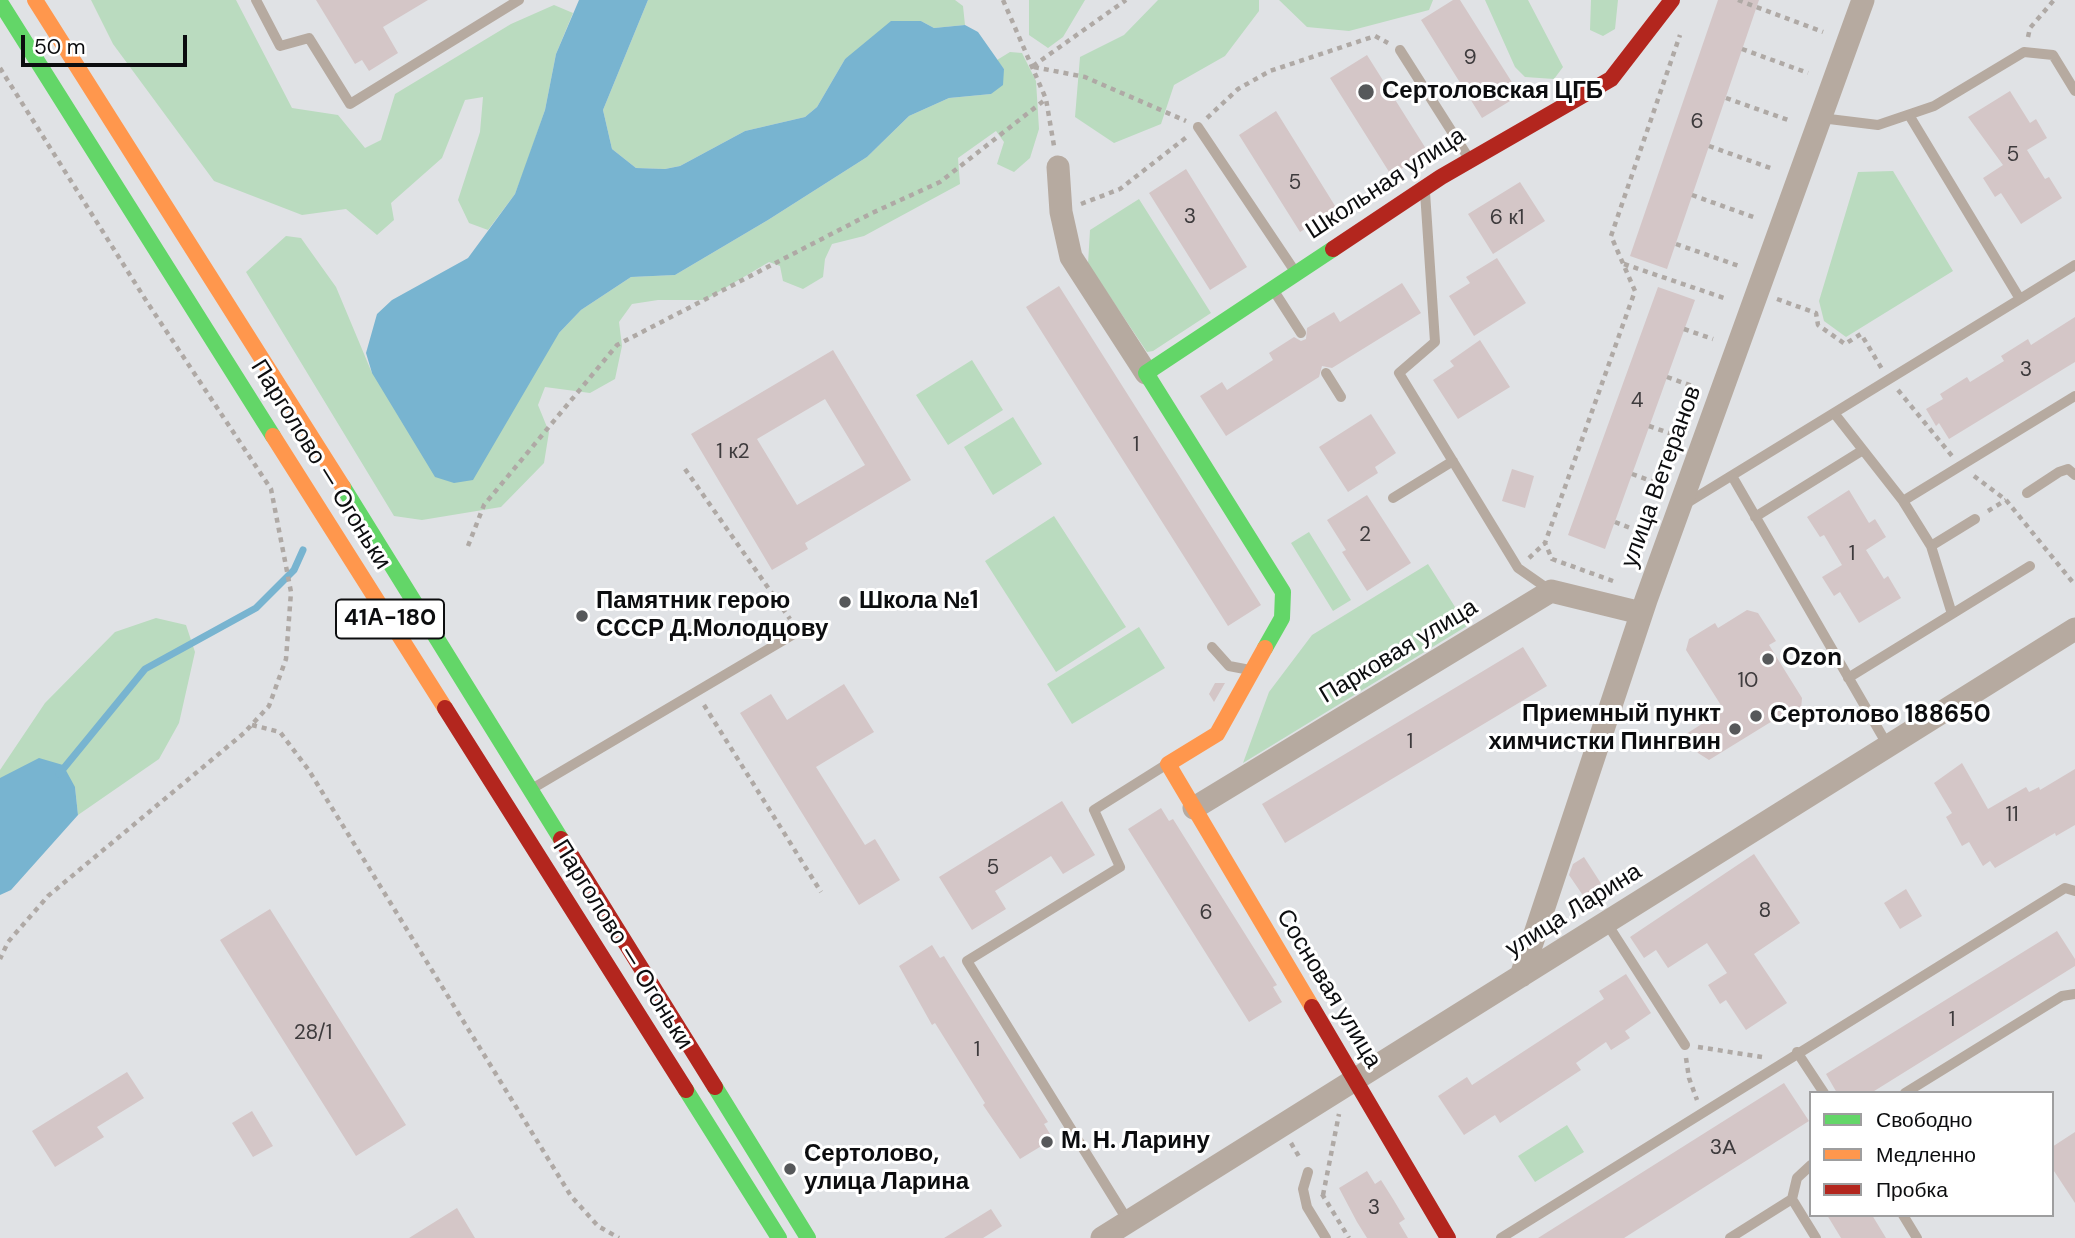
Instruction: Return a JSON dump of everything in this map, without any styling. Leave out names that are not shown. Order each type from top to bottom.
[{"type":"main road","name":"Парголово — Огоньки","points":[[35,0],[223,293],[807,1238]]},
{"type":"main road","name":"Школьная улица","points":[[1146,373],[1425,188],[1611,79],[1672,0]]},
{"type":"main road","name":"Парголово — Огоньки","points":[[0,2],[779,1238]]},
{"type":"main road","points":[[1146,373],[1283,592],[1282,618],[1217,734],[1168,764]]},
{"type":"main road","name":"Сосновая улица","points":[[1168,764],[1448,1238]]},
{"type":"street","name":"улица Ветеранов","points":[[1521,975],[1641,613],[1863,0]]},
{"type":"street","points":[[1058,167],[1060,212],[1071,257],[1146,373]]},
{"type":"street","points":[[1551,591],[1641,613]]},
{"type":"street","name":"Парковая улица","points":[[1194,808],[1551,591]]},
{"type":"street","name":"улица Ларина","points":[[1102,1238],[1127,1228],[1521,975],[2075,629]]},
{"type":"lane","points":[[256,0],[280,46],[309,38],[350,104],[519,0]]},
{"type":"lane","points":[[1400,50],[1470,160]]},
{"type":"lane","points":[[1821,118],[1878,125],[1909,115],[1934,106],[2024,52],[2053,55],[2075,91]]},
{"type":"lane","points":[[1909,115],[2020,299]]},
{"type":"lane","points":[[1198,127],[1297,274]]},
{"type":"lane","points":[[1425,188],[1435,342],[1399,373],[1518,568],[1551,591]]},
{"type":"lane","points":[[1679,508],[2075,265]]},
{"type":"lane","points":[[1273,290],[1301,333]]},
{"type":"lane","points":[[1326,373],[1341,397]]},
{"type":"lane","points":[[1903,501],[2075,396]]},
{"type":"lane","points":[[1834,413],[1903,501],[1931,546],[1952,614]]},
{"type":"lane","points":[[1755,517],[1863,450]]},
{"type":"lane","points":[[1393,498],[1453,461]]},
{"type":"lane","points":[[2027,493],[2060,471],[2068,469],[2075,475]]},
{"type":"lane","points":[[1732,476],[1888,747]]},
{"type":"lane","points":[[1931,546],[1975,519]]},
{"type":"lane","points":[[1848,678],[2030,566]]},
{"type":"lane","points":[[530,791],[799,631]]},
{"type":"lane","points":[[1212,647],[1229,666],[1252,671]]},
{"type":"lane","points":[[1127,1228],[967,961],[1120,867],[1094,810],[1168,764]]},
{"type":"lane","points":[[1501,1238],[2065,888],[2075,891]]},
{"type":"lane","points":[[1606,922],[1685,1045]]},
{"type":"lane","points":[[1908,1091],[2062,996],[2075,994]]},
{"type":"lane","points":[[1797,1052],[1823,1091]]},
{"type":"lane","points":[[1730,1238],[1792,1199],[1797,1178],[1809,1167]]},
{"type":"lane","points":[[1308,1172],[1303,1189],[1307,1207],[1326,1238]]},
{"type":"lane","points":[[1792,1199],[1816,1238]]},
{"type":"lane","points":[[1904,1217],[1917,1238]]},
{"type":"path","points":[[1003,0],[1046,99],[1058,167]]},
{"type":"path","points":[[1033,66],[1126,0]]},
{"type":"path","points":[[1738,0],[1823,32]]},
{"type":"path","points":[[2024,52],[2030,28],[2054,0]]},
{"type":"path","points":[[1613,580],[1552,559],[1545,542],[1635,291],[1611,236],[1683,26]]},
{"type":"path","points":[[1060,212],[1120,189],[1172,152],[1238,89],[1270,71],[1374,36],[1400,50]]},
{"type":"path","points":[[1742,49],[1808,73]]},
{"type":"path","points":[[1033,66],[1085,77],[1198,127]]},
{"type":"path","points":[[0,68],[147,302],[271,489],[283,562],[291,592],[286,659],[269,706],[252,725],[48,896],[8,942],[0,959]]},
{"type":"path","points":[[1726,98],[1791,121]]},
{"type":"path","points":[[468,546],[484,505],[617,345],[872,213],[940,182],[1046,99]]},
{"type":"path","points":[[1709,146],[1773,169]]},
{"type":"path","points":[[1692,195],[1756,218]]},
{"type":"path","points":[[1676,243],[1739,266]]},
{"type":"path","points":[[1623,263],[1727,299]]},
{"type":"path","points":[[1757,292],[1816,313],[1818,325],[1845,344],[1861,334],[1889,379]]},
{"type":"path","points":[[1684,329],[1713,339]]},
{"type":"path","points":[[1667,377],[1695,387]]},
{"type":"path","points":[[1903,397],[1946,448]]},
{"type":"path","points":[[1649,426],[1678,436]]},
{"type":"path","points":[[1961,466],[2006,500],[2075,585]]},
{"type":"path","points":[[685,468],[799,631]]},
{"type":"path","points":[[1632,474],[1660,484]]},
{"type":"path","points":[[1975,519],[2006,500]]},
{"type":"path","points":[[1615,523],[1643,533]]},
{"type":"path","points":[[696,692],[821,892]]},
{"type":"path","points":[[252,725],[280,732],[308,769],[571,1196],[598,1226],[619,1238]]},
{"type":"path","points":[[1702,1112],[1689,1078],[1685,1045],[1784,1060]]},
{"type":"path","points":[[1323,1196],[1340,1107]]},
{"type":"green space","points":[[91,0],[236,0],[292,108],[338,115],[365,148],[381,140],[395,94],[511,24],[554,5],[573,13],[556,54],[545,110],[515,194],[488,230],[469,223],[458,200],[480,132],[483,97],[465,100],[442,158],[391,203],[394,220],[377,235],[346,209],[302,215],[214,181],[113,44]]},
{"type":"green space","points":[[648,0],[955,0],[963,6],[965,25],[934,28],[921,21],[845,59],[817,107],[805,117],[745,131],[680,166],[665,169],[636,168],[612,149],[603,110]]},
{"type":"green space","points":[[1029,0],[1085,0],[1063,37],[1048,48],[1029,35]]},
{"type":"green space","points":[[1158,0],[1259,0],[1259,11],[1225,56],[1174,85],[1161,124],[1114,143],[1075,117],[1080,57],[1124,35]]},
{"type":"green space","points":[[1279,0],[1433,0],[1429,10],[1349,31],[1307,27]]},
{"type":"green space","points":[[1485,0],[1528,0],[1563,67],[1554,79],[1525,77],[1515,67]]},
{"type":"green space","points":[[1591,0],[1618,0],[1615,29],[1603,36],[1590,30]]},
{"type":"green space","points":[[1010,52],[1022,53],[1036,81],[1039,129],[1030,158],[1014,172],[997,164],[1004,142],[996,131],[958,158],[960,184],[864,236],[832,244],[825,259],[823,277],[803,289],[783,281],[780,266],[769,262],[705,300],[658,300],[632,304],[619,322],[622,346],[615,379],[590,393],[545,387],[538,405],[549,432],[544,463],[501,507],[422,520],[394,516],[246,272],[286,236],[301,238],[336,287],[372,373],[559,333],[581,310],[631,277],[675,275],[768,220],[867,157],[909,116],[949,98],[991,94],[1004,69],[997,60]]},
{"type":"green space","points":[[1893,171],[1953,271],[1846,337],[1824,321],[1819,301],[1858,172]]},
{"type":"green space","points":[[1139,199],[1211,313],[1153,351],[1147,352],[1088,264],[1090,230]]},
{"type":"green space","points":[[972,360],[1003,410],[948,445],[916,395]]},
{"type":"green space","points":[[1013,417],[1042,464],[993,495],[964,447]]},
{"type":"green space","points":[[1054,516],[1126,627],[1056,672],[985,561]]},
{"type":"green space","points":[[1309,532],[1351,600],[1333,611],[1291,543]]},
{"type":"green space","points":[[1428,564],[1467,626],[1243,763],[1269,692],[1312,635]]},
{"type":"green space","points":[[156,618],[186,625],[195,652],[179,723],[159,759],[78,815],[75,787],[0,778],[0,770],[45,703],[115,632]]},
{"type":"green space","points":[[1139,627],[1165,668],[1072,724],[1047,684]]},
{"type":"green space","points":[[1567,1125],[1584,1152],[1535,1182],[1518,1156]]},
{"type":"water","points":[[579,0],[648,0],[603,110],[612,149],[636,168],[665,169],[680,166],[745,131],[805,117],[817,107],[845,59],[891,21],[921,21],[934,28],[965,25],[978,32],[1004,69],[1003,85],[991,94],[949,98],[909,116],[867,157],[768,220],[675,275],[631,277],[581,310],[559,333],[473,480],[454,483],[435,477],[372,373],[366,353],[377,314],[392,300],[468,258],[515,194],[545,110],[556,54]]},
{"type":"water","points":[[39,758],[63,765],[75,787],[78,815],[11,890],[0,895],[0,778]]},
{"type":"building","points":[[316,0],[428,0],[383,27],[398,53],[369,71],[362,60],[355,64]]},
{"type":"building","points":[[1453,0],[1460,0],[1520,95],[1482,118],[1421,20]]},
{"type":"building","points":[[1718,0],[1759,0],[1667,269],[1630,256]]},
{"type":"building","points":[[1367,55],[1428,152],[1391,175],[1330,78]]},
{"type":"building","points":[[2010,91],[2030,123],[2036,119],[2047,138],[2027,150],[2045,179],[2049,177],[2062,198],[2021,224],[2001,193],[1995,197],[1983,178],[2003,165],[1968,117]]},
{"type":"building","points":[[1276,111],[1337,209],[1300,232],[1239,135]]},
{"type":"building","points":[[1186,169],[1247,267],[1210,290],[1149,193]]},
{"type":"building","points":[[1520,182],[1545,221],[1493,254],[1468,214]]},
{"type":"building","points":[[1497,258],[1526,303],[1474,336],[1449,296],[1470,283],[1466,277]]},
{"type":"building","points":[[1402,283],[1421,313],[1332,368],[1322,366],[1319,377],[1226,436],[1200,396],[1222,382],[1227,390],[1273,360],[1269,353],[1294,337],[1301,341],[1306,339],[1307,328],[1334,312],[1340,322]]},
{"type":"building","points":[[1059,286],[1261,605],[1228,626],[1026,307]]},
{"type":"building","points":[[1658,287],[1695,300],[1605,549],[1568,535]]},
{"type":"building","points":[[2075,317],[2075,362],[1949,439],[1939,423],[1936,426],[1926,409],[1943,399],[1940,394],[1967,377],[1970,382],[2004,361],[2001,356],[2028,339],[2031,345]]},
{"type":"building","points":[[1480,340],[1510,387],[1458,419],[1433,380],[1454,366],[1450,361]]},
{"type":"building","points":[[833,350],[911,480],[805,543],[808,549],[772,570],[691,434]],"holes":[[[825,399],[865,465],[797,505],[757,439]]]},
{"type":"building","points":[[1371,414],[1396,453],[1375,467],[1378,473],[1348,492],[1319,447]]},
{"type":"building","points":[[1512,469],[1534,476],[1525,508],[1502,501]]},
{"type":"building","points":[[1849,490],[1869,523],[1875,519],[1886,537],[1866,550],[1884,579],[1888,576],[1901,598],[1859,623],[1840,592],[1834,596],[1822,577],[1842,565],[1824,535],[1820,537],[1807,517]]},
{"type":"building","points":[[1367,495],[1411,563],[1367,591],[1342,552],[1346,550],[1327,520]]},
{"type":"building","points":[[1747,610],[1758,613],[1776,641],[1769,645],[1802,698],[1801,710],[1777,725],[1774,720],[1709,760],[1698,753],[1686,734],[1724,710],[1686,650],[1689,639],[1715,623],[1718,628]]},
{"type":"building","points":[[1523,647],[1547,686],[1285,843],[1262,804]]},
{"type":"building","points":[[1215,683],[1225,683],[1214,702],[1209,694]]},
{"type":"building","points":[[844,684],[874,732],[816,767],[865,845],[875,839],[900,880],[859,905],[740,713],[771,694],[787,720]]},
{"type":"building","points":[[1962,763],[1988,809],[2026,787],[2029,792],[2039,787],[2040,790],[2075,769],[2075,825],[2056,836],[2055,833],[1995,868],[1990,861],[1983,866],[1969,842],[1962,846],[1946,817],[1952,813],[1934,783]]},
{"type":"building","points":[[1062,801],[1095,855],[1063,874],[1051,856],[995,891],[1006,909],[972,930],[939,877]]},
{"type":"building","points":[[1161,808],[1169,821],[1173,819],[1277,985],[1273,987],[1282,1002],[1249,1022],[1128,829]]},
{"type":"building","points":[[1754,854],[1800,923],[1754,954],[1787,1003],[1746,1030],[1726,1000],[1720,1004],[1708,985],[1727,973],[1707,943],[1668,968],[1656,950],[1644,958],[1630,937]]},
{"type":"building","points":[[1584,857],[1602,885],[1584,897],[1569,875],[1573,864]]},
{"type":"building","points":[[1906,889],[1922,916],[1900,929],[1884,903]]},
{"type":"building","points":[[270,909],[406,1125],[356,1156],[220,940]]},
{"type":"building","points":[[2057,931],[2075,959],[2075,966],[1874,1091],[1836,1091],[1826,1074]]},
{"type":"building","points":[[932,945],[940,958],[944,956],[1048,1122],[1044,1124],[1053,1139],[1020,1159],[983,1105],[985,1103],[935,1023],[932,1025],[899,966]]},
{"type":"building","points":[[1626,974],[1651,1013],[1625,1031],[1630,1038],[1611,1050],[1606,1042],[1576,1063],[1581,1070],[1500,1123],[1495,1115],[1464,1135],[1438,1096],[1467,1077],[1472,1085],[1604,999],[1599,991]]},
{"type":"building","points":[[127,1072],[144,1098],[97,1127],[104,1137],[55,1167],[32,1131]]},
{"type":"building","points":[[1784,1083],[1809,1121],[1624,1238],[1538,1238]]},
{"type":"building","points":[[252,1111],[273,1146],[253,1157],[232,1123]]},
{"type":"building","points":[[2075,1132],[2075,1203],[2054,1171],[2054,1146]]},
{"type":"building","points":[[1367,1171],[1375,1184],[1381,1180],[1393,1199],[1405,1219],[1399,1223],[1408,1238],[1367,1238],[1357,1222],[1339,1188]]},
{"type":"building","points":[[457,1208],[475,1238],[409,1238]]},
{"type":"building","points":[[991,1209],[1002,1226],[983,1238],[944,1238]]},
{"type":"building","points":[[1828,1217],[1873,1217],[1886,1238],[1841,1238]]},
{"type":"waterway","points":[[59,774],[145,669],[256,608],[294,570],[303,550]]},
{"type":"traffic: fast","points":[[0,2],[273,436]]},
{"type":"traffic: fast","points":[[1265,648],[1282,618],[1283,592],[1146,373],[1333,249]]},
{"type":"traffic: fast","points":[[343,487],[561,839]]},
{"type":"traffic: fast","points":[[715,1087],[808,1238]]},
{"type":"traffic: fast","points":[[686,1090],[779,1238]]},
{"type":"traffic: slow","points":[[35,0],[343,487]]},
{"type":"traffic: slow","points":[[273,436],[445,708]]},
{"type":"traffic: slow","points":[[1265,648],[1217,734],[1168,764],[1312,1007]]},
{"type":"traffic: jam","points":[[1333,249],[1441,177],[1611,79],[1672,0]]},
{"type":"traffic: jam","points":[[445,708],[686,1090]]},
{"type":"traffic: jam","points":[[561,839],[715,1087]]},
{"type":"traffic: jam","points":[[1312,1007],[1448,1238]]},
{"type":"place","name":"Сертоловская ЦГБ","points":[[1366,92]]},
{"type":"place","name":"Школа №1","points":[[845,602]]},
{"type":"place","name":"Памятник герою СССР Д.Молодцову","points":[[582,616]]},
{"type":"place","name":"Ozon","points":[[1768,659]]},
{"type":"place","name":"Сертолово 188650","points":[[1756,716]]},
{"type":"place","name":"Приемный пункт химчистки Пингвин","points":[[1735,729]]},
{"type":"place","name":"М. Н. Ларину","points":[[1047,1142]]},
{"type":"place","name":"Сертолово, улица Ларина","points":[[790,1169]]}]
